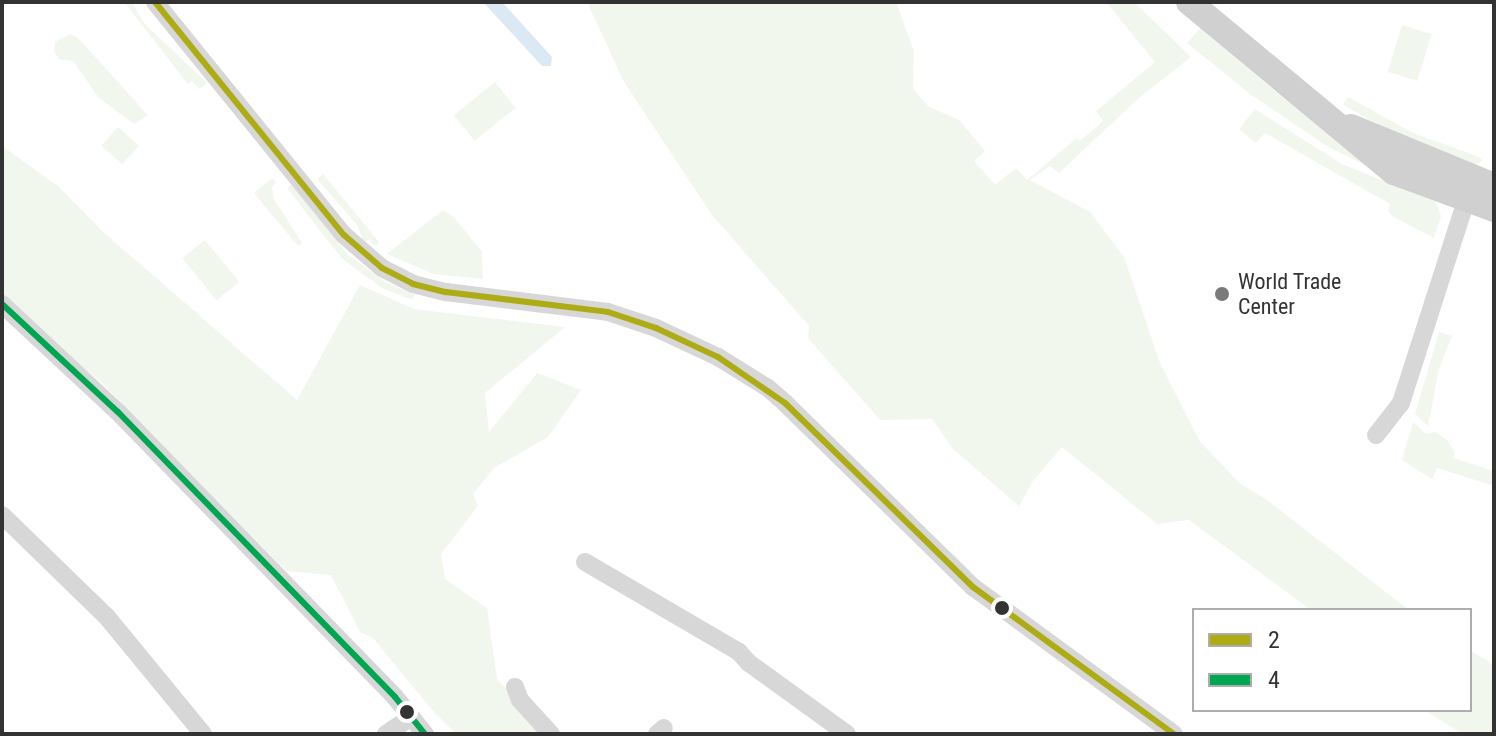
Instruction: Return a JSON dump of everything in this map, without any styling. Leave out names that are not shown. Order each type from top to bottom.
[{"type":"street","points":[[155,2],[344,235],[382,268],[413,284],[446,292],[608,312],[656,328],[718,357],[785,403],[973,587],[1174,734]]},
{"type":"street","points":[[1189,2],[1329,117],[1478,187],[1494,209]]},
{"type":"street","points":[[1376,435],[1401,403],[1478,187]]},
{"type":"street","points":[[2,304],[118,412],[425,734]]},
{"type":"street","points":[[2,515],[107,617],[203,734]]},
{"type":"street","points":[[585,562],[739,652],[749,663],[847,734]]},
{"type":"street","points":[[515,687],[520,700],[551,734]]},
{"type":"street","points":[[386,734],[411,717]]},
{"type":"shaded area","points":[[124,2],[132,2],[144,23],[207,83],[199,89],[192,81],[188,84]]},
{"type":"shaded area","points":[[483,2],[502,2],[552,57],[551,66],[542,66]]},
{"type":"shaded area","points":[[587,2],[896,2],[914,51],[913,89],[928,106],[959,120],[985,151],[974,161],[995,185],[1016,168],[1027,180],[1077,138],[1080,141],[1103,121],[1096,111],[1155,62],[1106,2],[1134,2],[1191,57],[1140,97],[1059,173],[1050,166],[1030,180],[1090,212],[1124,257],[1160,363],[1199,440],[1240,484],[1263,497],[1406,608],[1308,608],[1189,520],[1157,524],[1062,447],[1033,481],[1019,506],[953,449],[932,419],[880,420],[808,338],[809,326],[712,215],[624,82]]},
{"type":"shaded area","points":[[1402,25],[1432,34],[1417,81],[1388,72]]},
{"type":"shaded area","points":[[1200,28],[1276,92],[1387,176],[1325,145],[1250,94],[1187,43]]},
{"type":"shaded area","points":[[70,34],[77,37],[148,115],[134,124],[99,98],[73,61],[59,59],[54,51],[55,42]]},
{"type":"shaded area","points":[[495,82],[516,108],[475,141],[454,115]]},
{"type":"shaded area","points":[[1348,97],[1413,133],[1482,158],[1481,162],[1476,165],[1379,125],[1343,104]]},
{"type":"shaded area","points":[[1255,109],[1342,164],[1436,202],[1441,216],[1434,238],[1392,216],[1388,211],[1390,204],[1265,133],[1256,143],[1239,129]]},
{"type":"shaded area","points":[[118,127],[139,146],[122,164],[101,146]]},
{"type":"shaded area","points":[[2,146],[59,187],[102,231],[297,400],[360,285],[414,309],[565,327],[485,393],[489,432],[537,373],[581,390],[548,437],[494,468],[473,494],[478,506],[441,554],[445,579],[487,608],[497,679],[550,734],[456,734],[373,638],[360,632],[331,575],[286,571],[102,383],[2,302]]},
{"type":"shaded area","points":[[323,174],[379,242],[376,246],[368,240],[364,243],[357,225],[317,179]]},
{"type":"shaded area","points":[[272,178],[276,182],[272,188],[274,199],[302,243],[298,246],[254,193]]},
{"type":"shaded area","points":[[292,184],[347,254],[384,281],[415,295],[412,300],[382,288],[342,259],[287,188]]},
{"type":"shaded area","points":[[443,210],[453,216],[482,252],[483,279],[434,274],[387,254]]},
{"type":"shaded area","points":[[205,240],[239,282],[216,300],[182,258]]},
{"type":"shaded area","points":[[1439,332],[1452,336],[1439,369],[1428,426],[1415,414]]},
{"type":"shaded area","points":[[1413,422],[1426,434],[1435,432],[1447,440],[1455,453],[1453,458],[1494,471],[1494,486],[1437,468],[1432,479],[1402,460]]},
{"type":"shaded area","points":[[1472,652],[1494,664],[1494,734],[1463,734],[1427,712],[1472,712]]},
{"type":"transit line","name":"2","points":[[155,2],[344,235],[382,268],[413,284],[446,292],[608,312],[656,328],[718,357],[785,403],[973,587],[1174,734]]},
{"type":"transit line","name":"4","points":[[2,304],[118,412],[395,697],[425,734]]},
{"type":"place","name":"World Trade Center","points":[[1222,294]]}]
